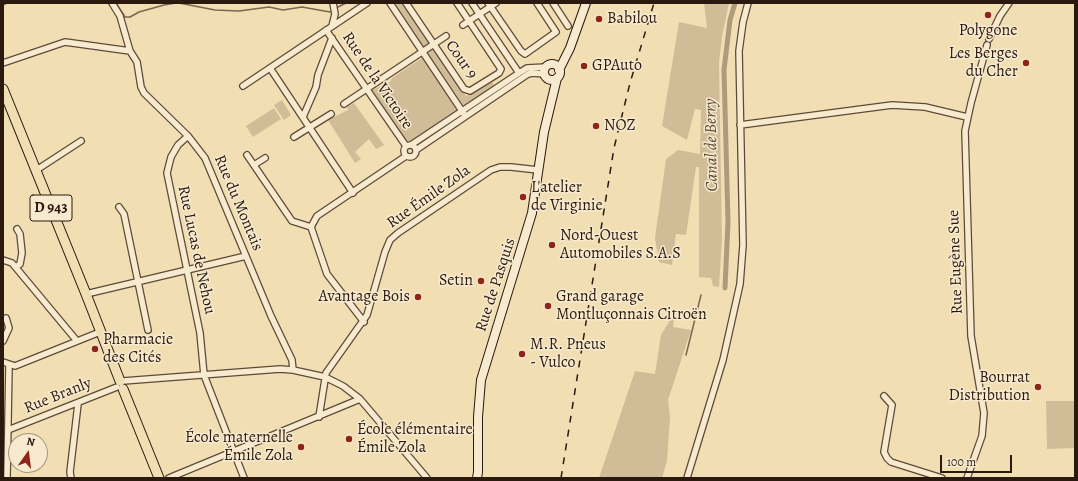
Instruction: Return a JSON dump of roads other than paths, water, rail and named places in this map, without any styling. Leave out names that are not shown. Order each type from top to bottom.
[{"type":"main road","points":[[551,72],[567,56],[586,3]]},
{"type":"main road","name":"Rue de Pasquis","points":[[476,478],[478,472],[478,417],[481,380],[532,213],[544,132],[552,101],[551,72]]},
{"type":"main road","name":"D 943","points":[[3,89],[159,478]]},
{"type":"street","name":"Rue du Montais","points":[[112,3],[120,16],[130,51],[137,62],[141,87],[144,93],[188,136],[206,158],[271,316],[292,360],[293,370]]},
{"type":"street","points":[[243,86],[367,3]]},
{"type":"street","points":[[390,3],[464,114]]},
{"type":"street","name":"Cour 9","points":[[406,3],[466,91],[470,91],[500,72],[500,67],[457,3]]},
{"type":"street","points":[[472,3],[519,73]]},
{"type":"street","points":[[463,25],[492,4],[521,51],[525,54],[556,32],[537,3]]},
{"type":"street","points":[[553,3],[568,26]]},
{"type":"street","points":[[687,478],[718,378],[738,297],[743,246],[739,51],[743,22],[748,3]]},
{"type":"street","name":"Rue Eugène Sue","points":[[968,478],[982,436],[984,413],[971,336],[965,151],[967,116],[988,42],[1000,16],[1009,3]]},
{"type":"street","points":[[332,26],[333,8]]},
{"type":"street","name":"Rue de la Victoire","points":[[326,30],[366,89],[409,146],[416,150]]},
{"type":"street","points":[[344,104],[446,36]]},
{"type":"street","points":[[303,117],[316,87],[332,38]]},
{"type":"street","points":[[3,63],[65,42],[130,51]]},
{"type":"street","points":[[270,68],[353,193]]},
{"type":"street","points":[[364,322],[324,270],[311,227],[317,216],[406,156],[412,157],[416,150],[527,68],[551,72]]},
{"type":"street","points":[[406,156],[404,150],[409,146],[528,74],[551,72]]},
{"type":"street","points":[[740,125],[892,105],[925,107],[967,116]]},
{"type":"street","points":[[294,138],[331,114]]},
{"type":"street","name":"Rue Lucas de Nehou","points":[[188,136],[178,145],[168,166],[167,173],[200,333],[204,375],[244,478]]},
{"type":"street","points":[[35,171],[81,141]]},
{"type":"street","points":[[248,155],[292,221],[311,227]]},
{"type":"street","points":[[254,165],[265,158]]},
{"type":"street","name":"Rue Émile Zola","points":[[325,377],[364,322],[370,309],[385,252],[390,240],[490,170],[500,167],[511,167],[538,170]]},
{"type":"street","points":[[119,207],[124,214],[148,330]]},
{"type":"street","points":[[16,267],[20,264],[22,253],[18,229]]},
{"type":"street","points":[[86,294],[246,256]]},
{"type":"street","points":[[3,260],[8,260],[16,267],[77,341]]},
{"type":"street","points":[[3,341],[9,328],[6,318]]},
{"type":"street","points":[[3,362],[15,366],[100,332]]},
{"type":"street","points":[[8,478],[6,433],[9,365]]},
{"type":"street","name":"Rue Branly","points":[[6,433],[121,385],[204,375],[280,369],[293,370],[325,377],[343,386],[360,399],[427,478]]},
{"type":"street","points":[[319,417],[325,377]]},
{"type":"street","points":[[884,396],[892,405],[884,452],[887,458],[891,462],[942,478]]},
{"type":"street","points":[[169,478],[360,399]]},
{"type":"street","points":[[71,478],[70,472],[78,404]]},
{"type":"waterway","points":[[3,5],[7,3]]},
{"type":"waterway","points":[[116,3],[125,17],[130,17],[139,12],[176,3]]},
{"type":"waterway","points":[[179,3],[215,10],[239,11],[269,7],[283,10],[302,7],[330,12],[333,10]]},
{"type":"waterway","points":[[336,8],[346,3]]},
{"type":"waterway","name":"Canal de Berry","points":[[725,288],[728,222],[724,70],[730,20],[735,3]]},
{"type":"waterway","points":[[686,355],[701,295]]},
{"type":"railway","points":[[561,478],[614,148],[630,83],[654,3]]},
{"type":"place","name":"Polygone","points":[[988,15]]},
{"type":"place","name":"Babilou","points":[[599,19]]},
{"type":"place","name":"Les Berges du Cher","points":[[1026,63]]},
{"type":"place","name":"GPAuto","points":[[584,66]]},
{"type":"place","name":"NOZ","points":[[596,126]]},
{"type":"place","name":"L'atelier de Virginie","points":[[523,197]]},
{"type":"place","name":"Nord-Ouest Automobiles S.A.S","points":[[552,245]]},
{"type":"place","name":"Setin","points":[[481,281]]},
{"type":"place","name":"Avantage Bois","points":[[418,297]]},
{"type":"place","name":"Grand garage Montluçonnais Citroën","points":[[548,306]]},
{"type":"place","name":"Pharmacie des Cités","points":[[95,349]]},
{"type":"place","name":"M.R. Pneus - Vulco","points":[[522,354]]},
{"type":"place","name":"Bourrat Distribution","points":[[1038,387]]},
{"type":"place","name":"École élémentaire Émile Zola","points":[[349,439]]},
{"type":"place","name":"École maternelle Émile Zola","points":[[301,447]]}]
